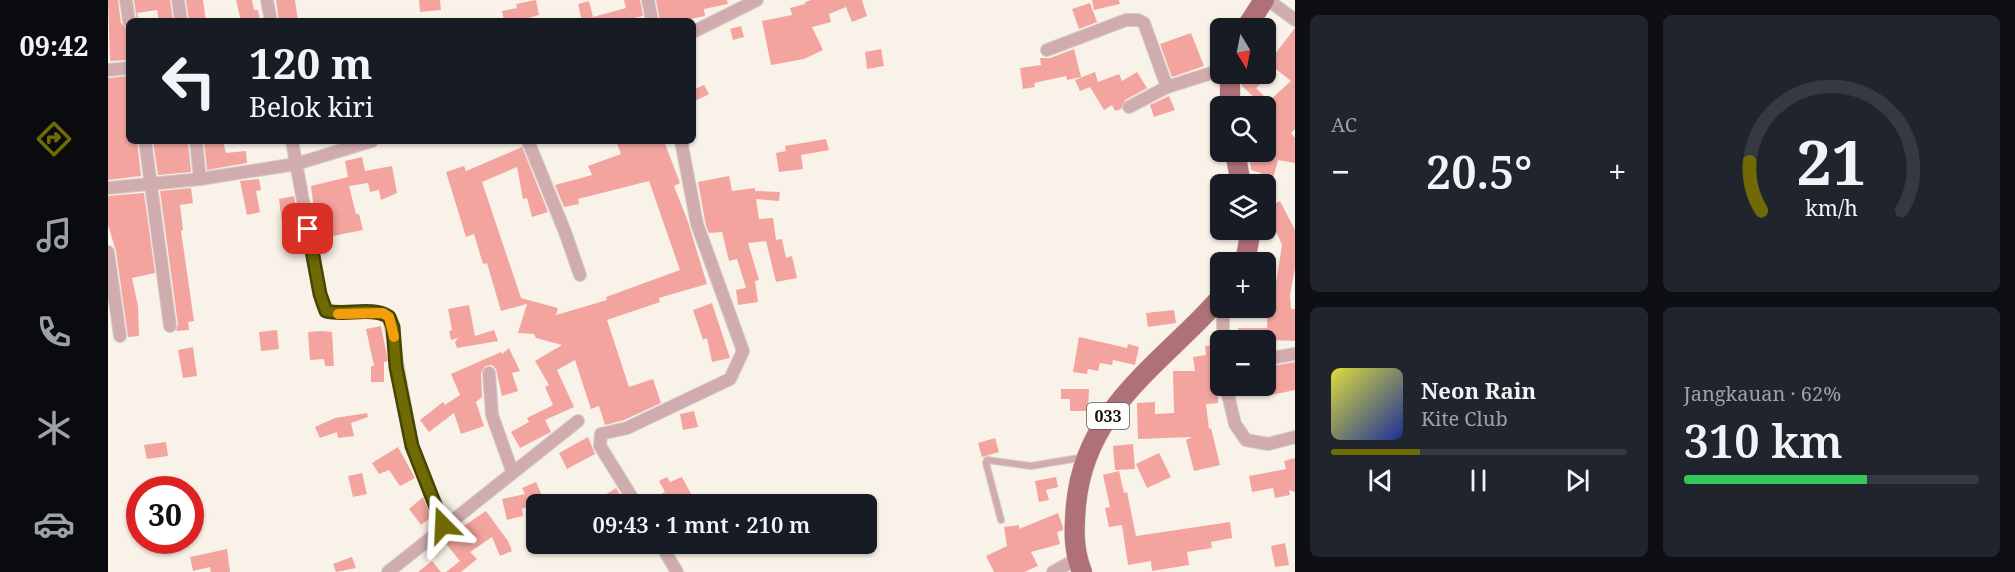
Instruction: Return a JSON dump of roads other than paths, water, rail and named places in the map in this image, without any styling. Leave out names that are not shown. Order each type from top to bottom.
[{"type":"main road","points":[[1252,18],[1263,0]]},
{"type":"main road","name":"033","points":[[1079,565],[1073,534],[1077,496],[1087,456],[1109,414],[1130,387],[1198,324],[1210,310]]},
{"type":"street","points":[[126,0],[129,18]]},
{"type":"street","points":[[178,0],[181,18]]},
{"type":"street","points":[[267,0],[270,18]]},
{"type":"street","points":[[648,0],[651,18]]},
{"type":"street","points":[[696,31],[758,0]]},
{"type":"street","points":[[1268,0],[1295,20]]},
{"type":"street","points":[[1047,50],[1126,20],[1138,20],[1144,23],[1167,87]]},
{"type":"street","points":[[108,70],[126,68]]},
{"type":"street","points":[[1129,107],[1167,87],[1210,73]]},
{"type":"street","points":[[145,144],[170,327]]},
{"type":"street","points":[[196,144],[201,179]]},
{"type":"street","points":[[293,144],[320,294],[326,311],[338,314],[376,313],[389,317],[393,327],[396,367],[412,446],[443,525]]},
{"type":"street","points":[[108,188],[201,179],[296,164],[362,144]]},
{"type":"street","points":[[529,144],[566,232],[580,275]]},
{"type":"street","points":[[630,494],[600,446],[601,435],[627,428],[730,379],[743,351],[696,224],[682,144]]},
{"type":"street","points":[[108,252],[120,336]]},
{"type":"street","points":[[1276,357],[1295,354]]},
{"type":"street","points":[[489,373],[492,416],[512,471]]},
{"type":"street","points":[[1228,396],[1235,424],[1246,440],[1268,444],[1295,437]]},
{"type":"street","points":[[388,572],[443,525],[578,421]]},
{"type":"street","points":[[666,554],[677,572]]},
{"type":"street","points":[[1053,572],[1079,565]]},
{"type":"lane","points":[[1001,520],[987,460],[1031,466],[1087,456]]}]
